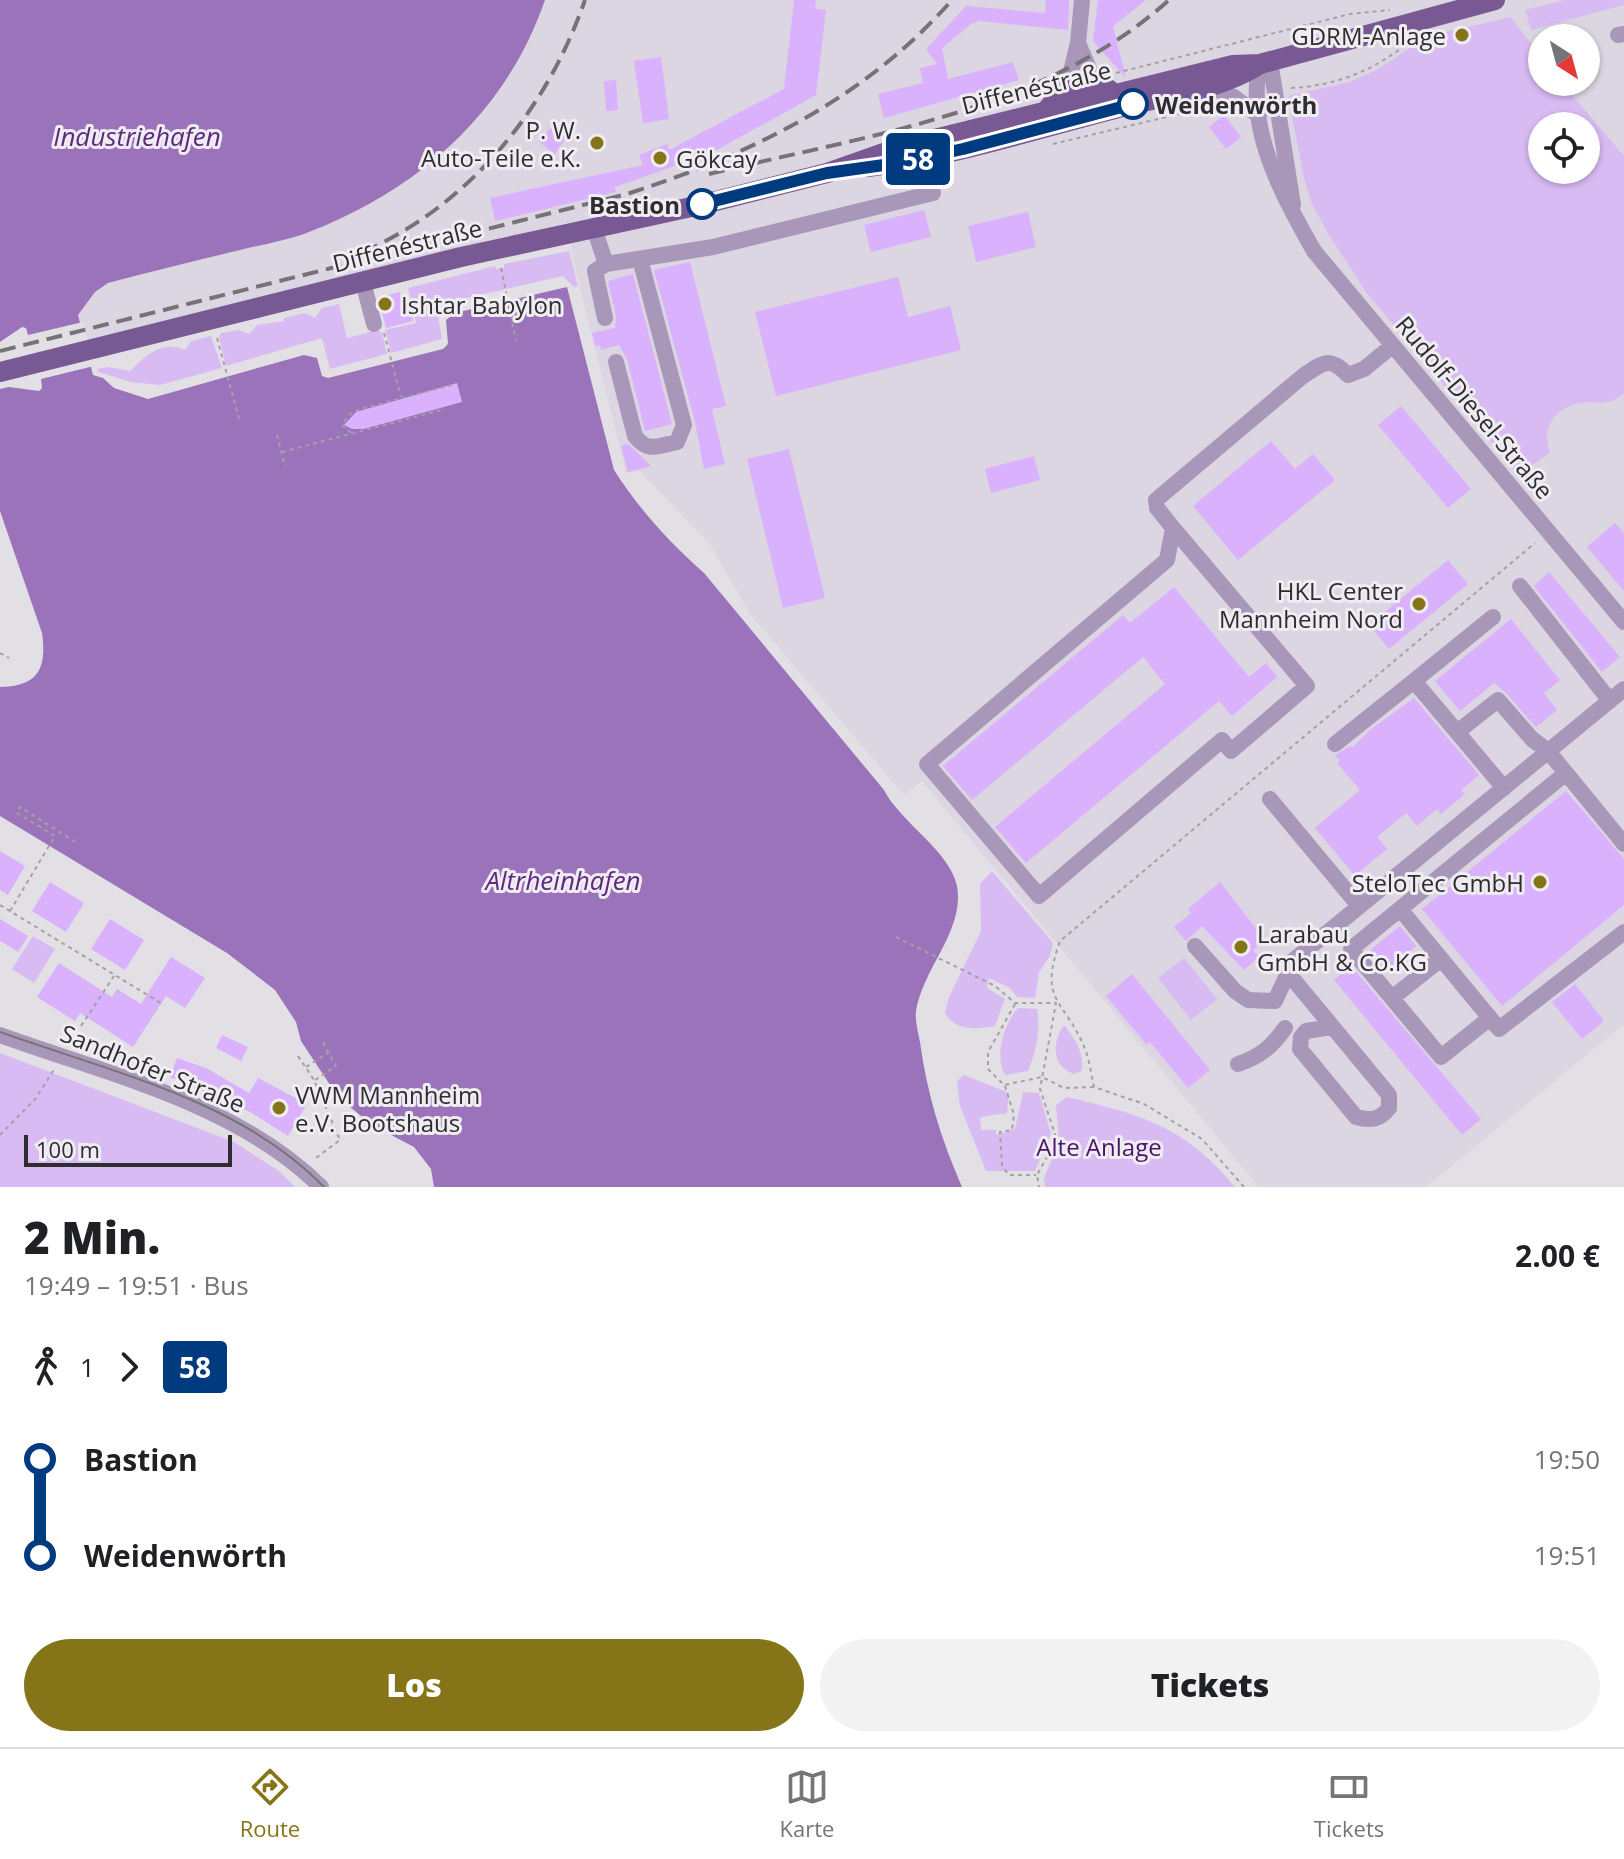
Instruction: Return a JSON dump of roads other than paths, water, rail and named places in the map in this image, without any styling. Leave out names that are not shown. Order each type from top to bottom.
[{"type":"main road","name":"Diffenéstraße","points":[[827,173],[898,148],[1045,112],[1085,113],[1115,94],[1233,65],[1265,62],[1495,0]]},
{"type":"main road","name":"Diffenéstraße","points":[[0,372],[363,282],[827,173],[898,163],[1085,113],[1213,95],[1265,62]]},
{"type":"main road","points":[[1085,113],[1093,78],[1115,94]]},
{"type":"main road","points":[[1045,112],[1068,84],[1085,113]]},
{"type":"street","points":[[1068,84],[1078,43],[1082,0]]},
{"type":"street","points":[[1078,43],[1093,78]]},
{"type":"street","name":"Rudolf-Diesel-Straße","points":[[1265,62],[1275,88],[1296,218]]},
{"type":"street","name":"Rudolf-Diesel-Straße","points":[[1265,62],[1254,89],[1259,116],[1280,191],[1314,251],[1624,622]]},
{"type":"street","points":[[1213,95],[1234,97],[1259,116]]},
{"type":"street","points":[[605,318],[595,271],[606,264],[713,247],[933,193]]},
{"type":"street","points":[[594,228],[606,264]]},
{"type":"street","points":[[616,362],[635,436],[641,445],[651,448],[677,442],[684,425],[640,259]]},
{"type":"street","points":[[363,282],[374,324]]},
{"type":"street","points":[[1173,528],[1167,560],[927,764],[1039,896],[1222,740],[1231,751],[1307,686],[1173,528],[1157,508],[1156,500],[1303,376],[1325,362],[1338,364],[1348,375],[1364,369],[1392,346]]},
{"type":"street","points":[[1520,586],[1610,701]]},
{"type":"street","points":[[1335,744],[1493,617]]},
{"type":"street","points":[[1414,681],[1504,788]]},
{"type":"street","points":[[1288,973],[1389,1095],[1389,1108],[1380,1117],[1364,1120],[1356,1117],[1285,1028],[1275,1001],[1294,960],[1624,689]]},
{"type":"street","points":[[1457,732],[1498,700],[1532,739],[1548,751],[1624,844]]},
{"type":"street","points":[[1490,1018],[1441,1057],[1351,949],[1566,773]]},
{"type":"street","points":[[1270,799],[1359,906]]},
{"type":"street","points":[[1400,909],[1499,1029],[1624,932]]},
{"type":"street","points":[[1195,946],[1235,991],[1248,1000],[1275,1001]]},
{"type":"street","points":[[1392,998],[1441,959]]},
{"type":"street","points":[[1300,1049],[1301,1037],[1306,1031],[1332,1027]]},
{"type":"street","points":[[1238,1064],[1255,1066],[1285,1028]]},
{"type":"street","name":"Sandhofer Straße","points":[[0,1035],[227,1120],[280,1152],[321,1187]]},
{"type":"water","name":"Altrheinhafen","points":[[0,0],[545,0],[528,41],[507,78],[482,112],[454,142],[387,194],[301,235],[108,283],[95,292],[78,315],[93,375],[103,378],[114,388],[148,399],[304,355],[317,358],[322,376],[328,378],[443,349],[448,344],[446,320],[455,313],[567,287],[614,470],[623,484],[667,537],[704,573],[953,873],[958,902],[955,918],[926,980],[916,1015],[931,1098],[962,1187],[434,1187],[431,1169],[414,1147],[372,1125],[338,1097],[301,1041],[296,1022],[275,990],[227,953],[0,816],[0,687],[31,679],[41,666],[43,646],[42,633],[0,511]]},
{"type":"tram line","points":[[0,1032],[129,1076],[214,1110],[291,1157],[324,1187]]},
{"type":"railway","points":[[363,252],[402,232],[438,208],[471,180],[500,149],[527,115],[549,79],[585,0]]},
{"type":"railway","points":[[0,351],[627,194],[673,178],[761,141],[844,94],[918,35],[952,0]]},
{"type":"railway","points":[[709,174],[891,131],[1010,94],[1067,69],[1120,38],[1169,0]]},
{"type":"place","name":"GDRM-Anlage","points":[[1462,35]]},
{"type":"place","name":"Weidenwörth","points":[[1133,104]]},
{"type":"place","name":"P. W. Auto-Teile e.K.","points":[[597,143]]},
{"type":"place","name":"Gökcay","points":[[660,158]]},
{"type":"place","name":"Bastion","points":[[702,204]]},
{"type":"place","name":"Ishtar Babylon","points":[[385,304]]},
{"type":"place","name":"HKL Center Mannheim Nord","points":[[1419,604]]},
{"type":"place","name":"SteloTec GmbH","points":[[1540,882]]},
{"type":"place","name":"Larabau GmbH & Co.KG","points":[[1241,947]]},
{"type":"place","name":"VWM Mannheim e.V. Bootshaus","points":[[279,1108]]},
{"type":"water label","name":"Industriehafen","points":[[137,136]]},
{"type":"park label","name":"Alte Anlage","points":[[1099,1146]]}]
